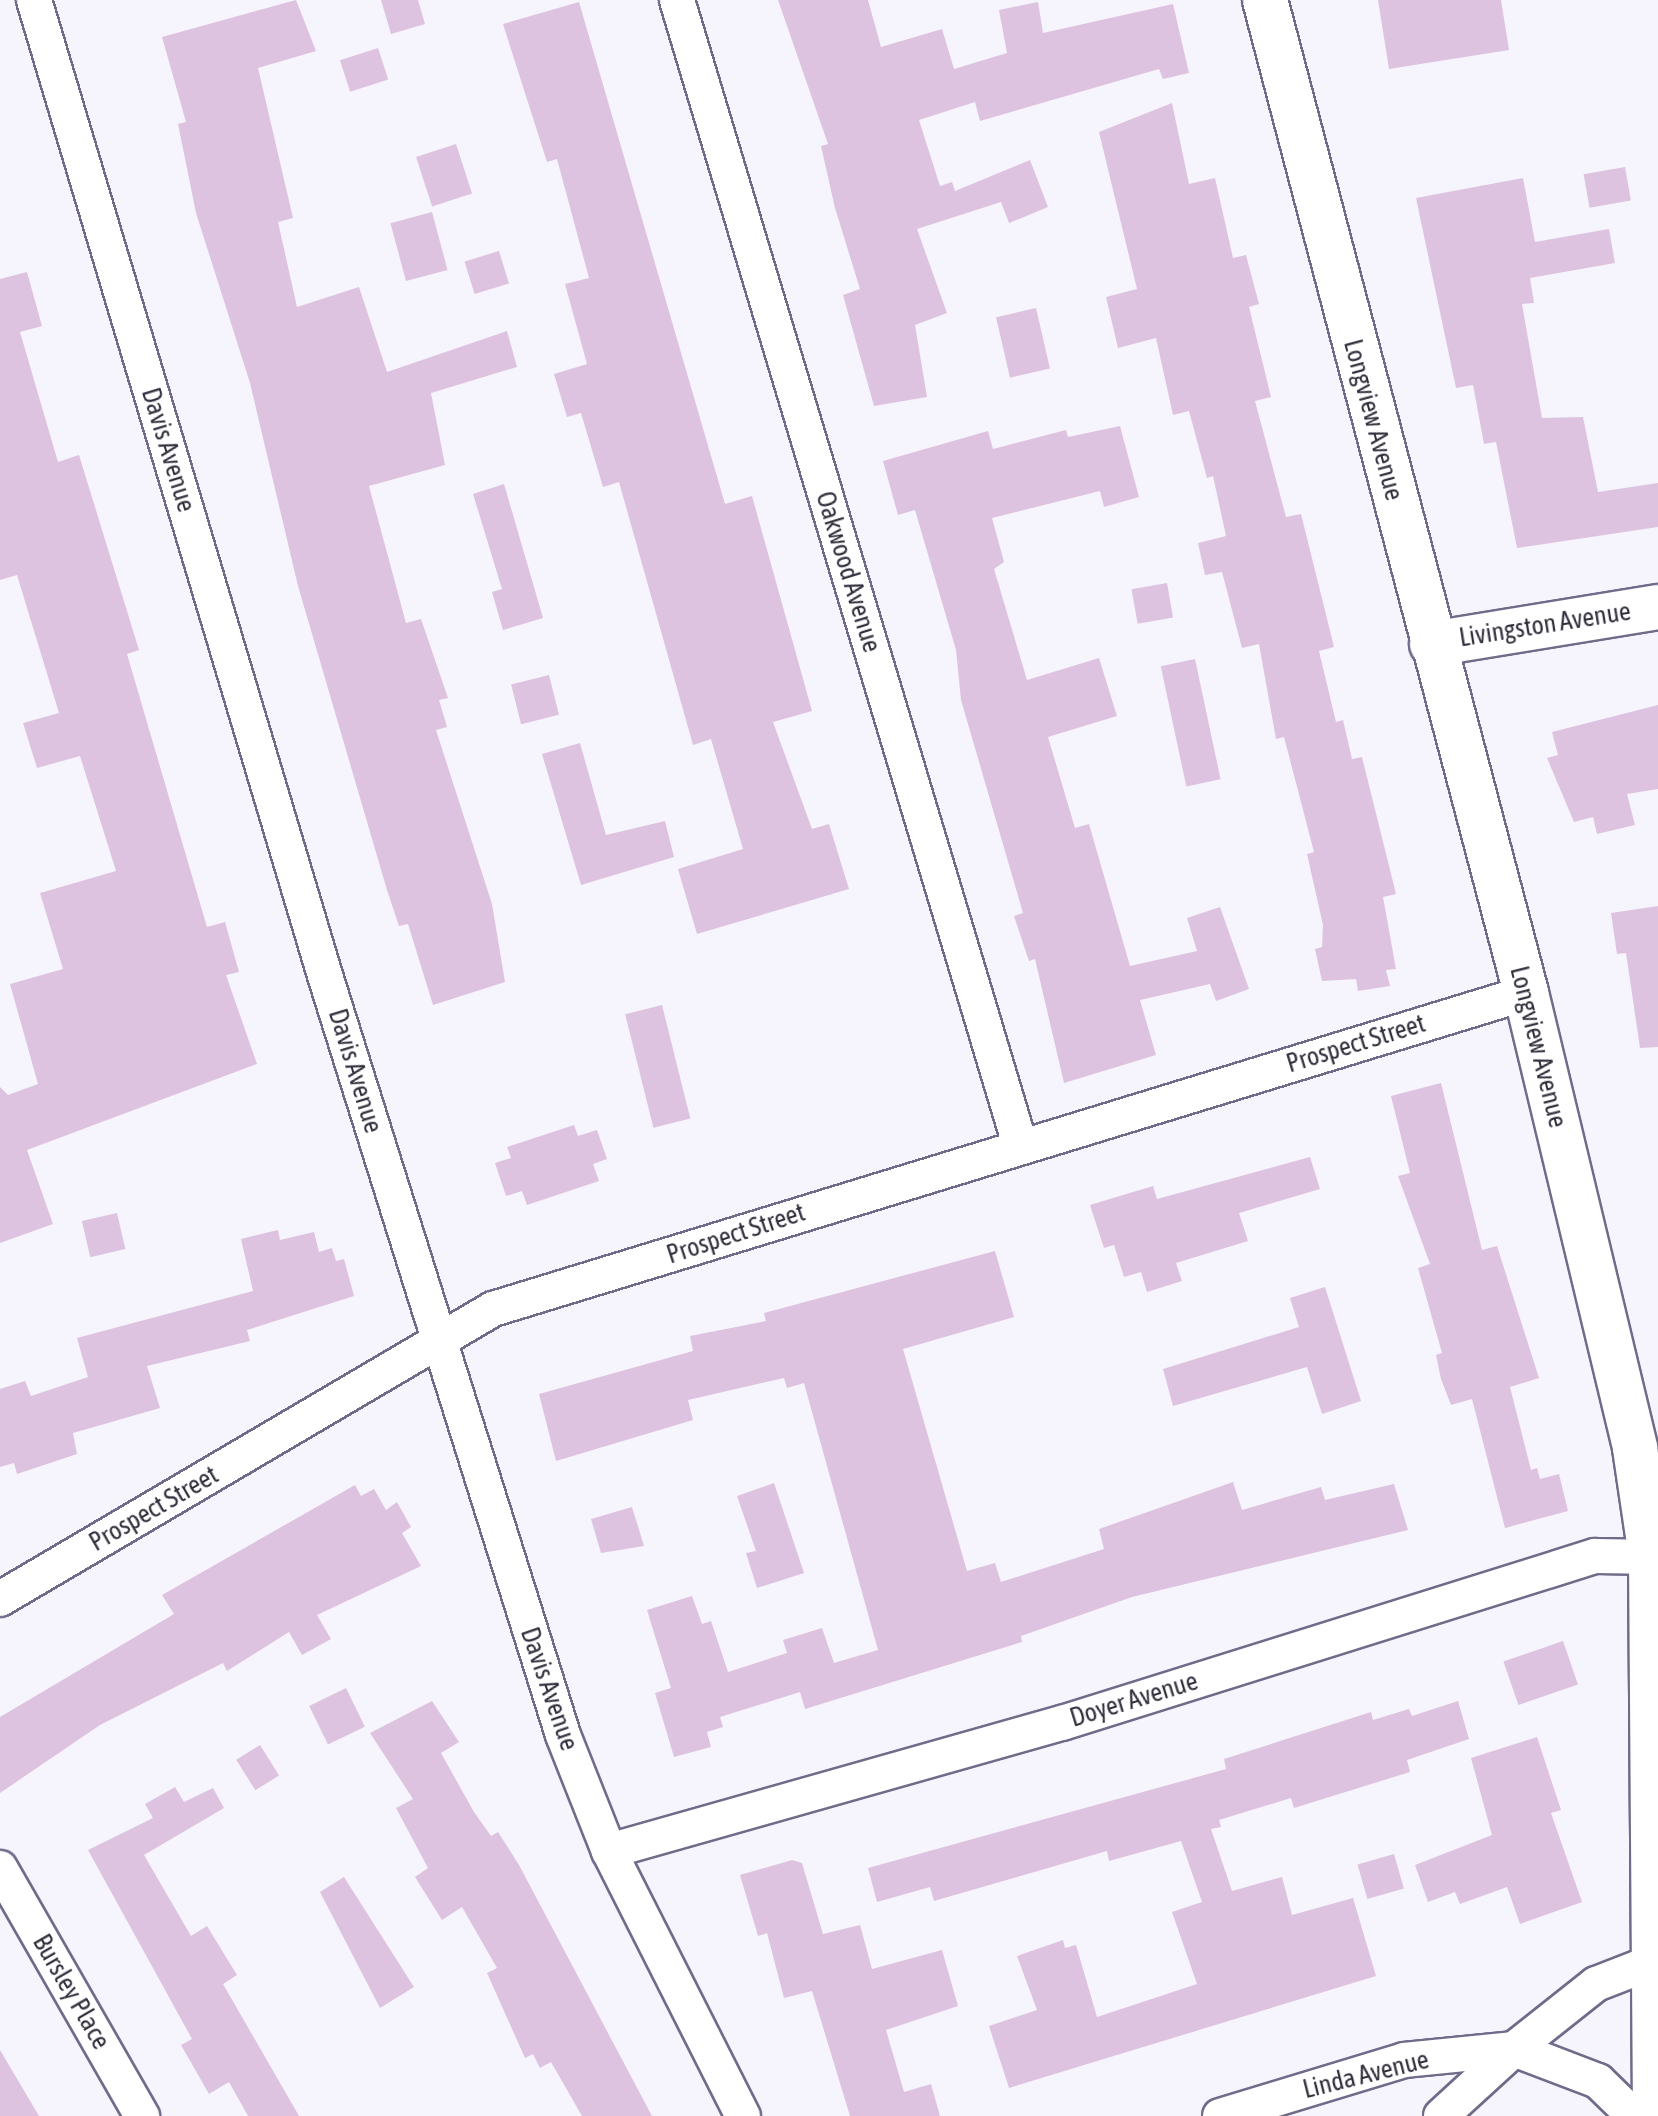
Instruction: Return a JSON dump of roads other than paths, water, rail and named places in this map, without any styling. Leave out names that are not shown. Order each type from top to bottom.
[{"type":"street","name":"Davis Avenue","points":[[34,0],[440,1343],[563,1735],[609,1851],[743,2116]]},
{"type":"street","name":"Oakwood Avenue","points":[[677,0],[1020,1145]]},
{"type":"street","name":"Longview Avenue","points":[[1265,0],[1526,993],[1635,1448],[1654,1556],[1655,2116]]},
{"type":"street","name":"Livingston Avenue","points":[[1432,644],[1658,607]]},
{"type":"street","name":"Prospect Street","points":[[0,1599],[440,1343],[493,1309],[1020,1145],[1526,993]]},
{"type":"street","name":"Doyer Avenue","points":[[609,1851],[1062,1723],[1595,1556],[1654,1556]]},
{"type":"street","name":"Bursley Place","points":[[0,1868],[142,2116]]},
{"type":"street","points":[[1441,2116],[1514,2049],[1596,1984],[1656,1960]]},
{"type":"street","name":"Linda Avenue","points":[[1220,2116],[1404,2060],[1514,2049],[1598,2081],[1634,2116]]}]
